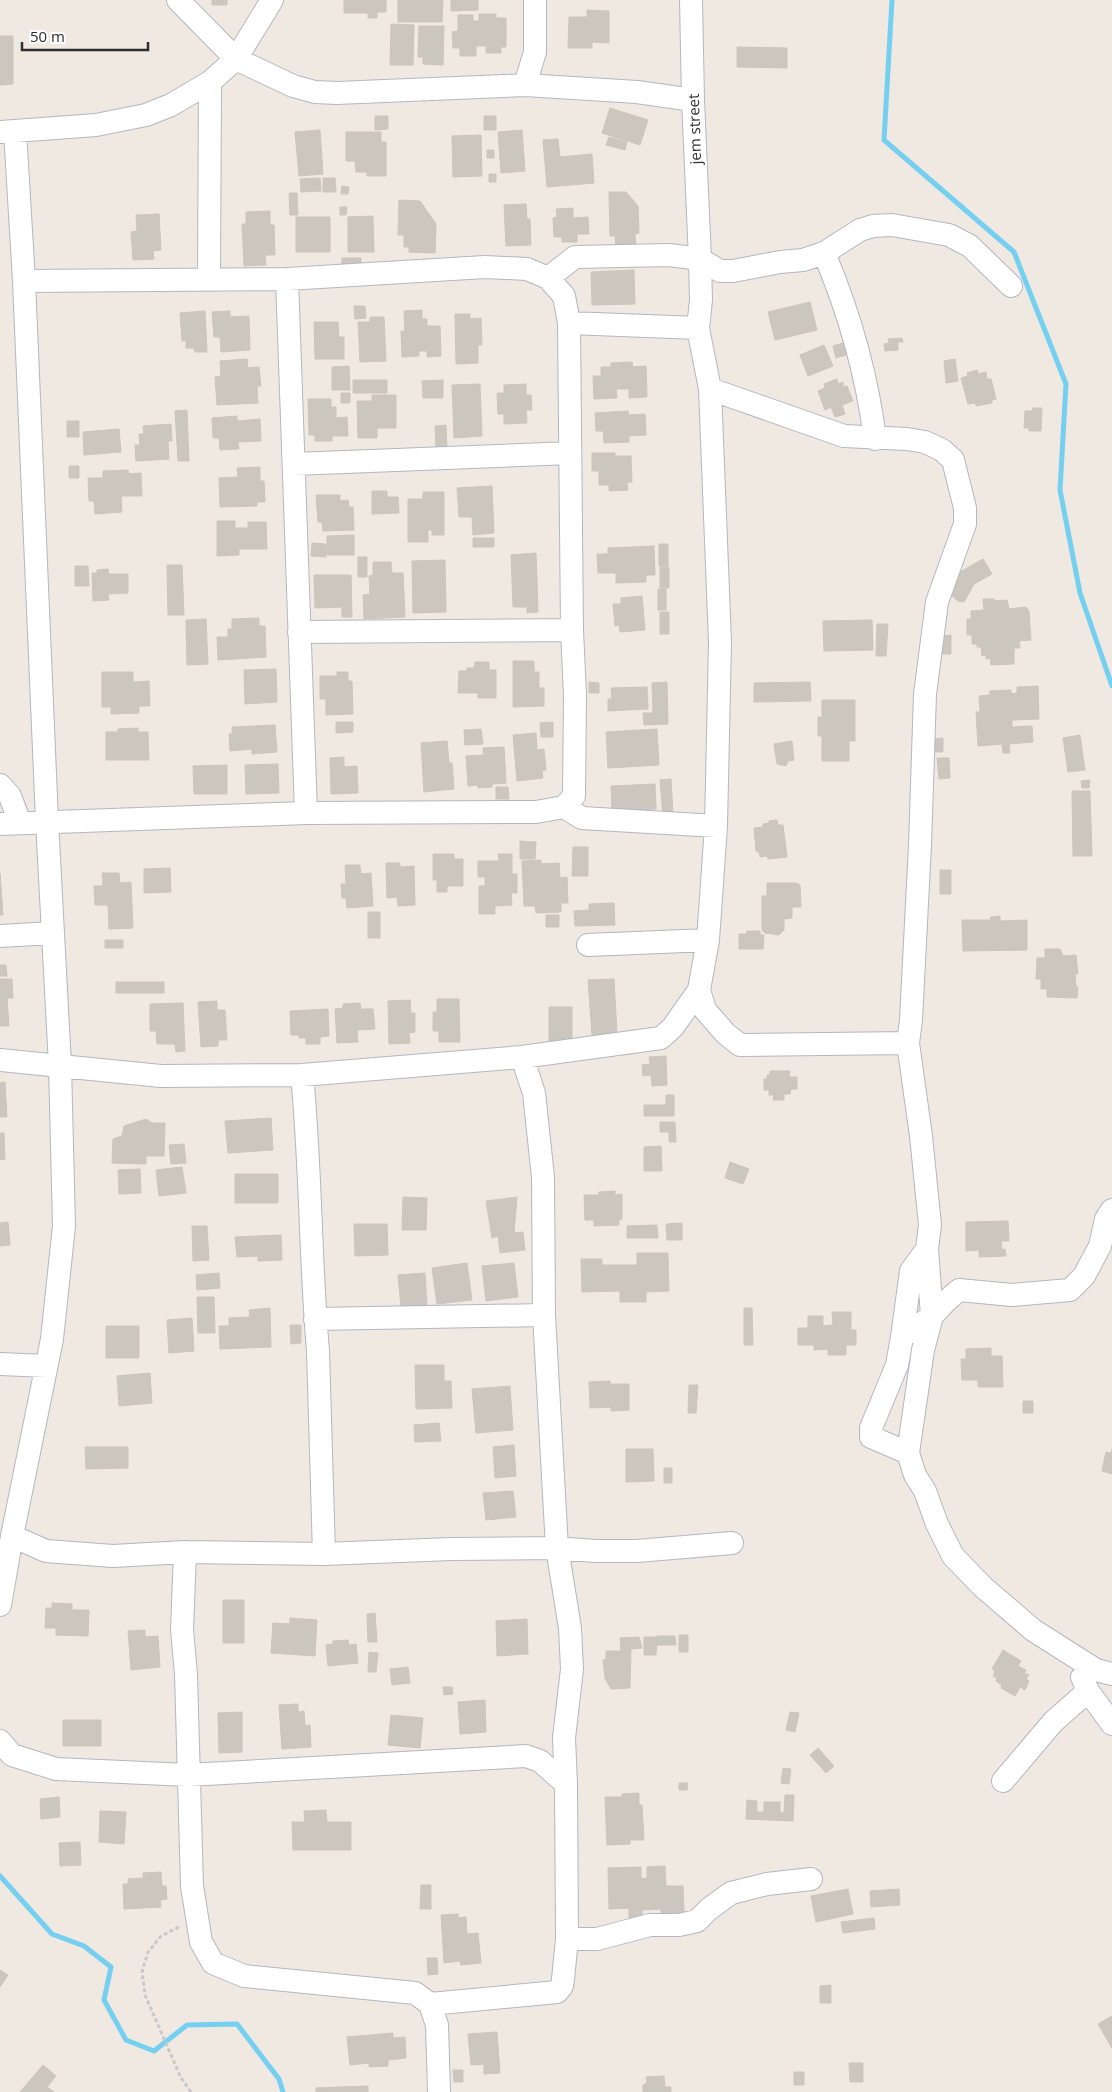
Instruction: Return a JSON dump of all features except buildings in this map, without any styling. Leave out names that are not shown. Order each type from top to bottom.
[{"type":"street","points":[[178,0],[236,59],[279,81],[315,92],[337,93],[525,85],[637,92],[693,100]]},
{"type":"street","points":[[0,1606],[12,1536],[52,1339],[64,1226],[60,1065],[47,822],[24,281],[8,132],[96,125],[146,115],[171,105],[210,82],[236,59],[272,0]]},
{"type":"street","points":[[525,85],[534,52],[535,0]]},
{"type":"street","name":"jem street","points":[[691,0],[701,300],[698,328],[710,389],[720,642],[716,826],[708,940],[699,990]]},
{"type":"street","points":[[209,279],[210,82]]},
{"type":"street","points":[[548,278],[575,257],[669,255],[700,258],[720,271],[733,271],[780,262],[803,260],[824,253],[860,230],[873,226],[892,226],[948,235],[970,246],[1011,286]]},
{"type":"street","points":[[824,253],[847,313],[870,397],[875,439]]},
{"type":"street","points":[[0,785],[10,796],[10,824],[306,813],[536,812],[564,807],[574,796],[575,695],[572,630],[569,323],[564,296],[548,278],[527,269],[485,267],[287,279],[24,281]]},
{"type":"street","points":[[287,279],[306,813]]},
{"type":"street","points":[[569,323],[698,328]]},
{"type":"street","points":[[710,389],[844,436],[875,439],[907,439],[925,442],[942,450],[953,460],[966,508],[965,524],[937,602],[925,694],[920,844],[911,1020],[908,1043],[921,1136],[930,1225],[927,1249],[932,1316],[924,1350],[908,1453],[915,1475],[953,1556],[1007,1609],[1033,1630],[1096,1670],[1112,1674]]},
{"type":"street","points":[[294,464],[570,453]]},
{"type":"street","points":[[300,632],[572,630]]},
{"type":"street","points":[[564,807],[582,818],[716,826]]},
{"type":"street","points":[[0,936],[53,933]]},
{"type":"street","points":[[588,945],[708,940]]},
{"type":"street","points":[[699,990],[705,1010],[726,1034],[740,1045],[908,1043]]},
{"type":"street","points":[[0,1060],[161,1076],[302,1075],[522,1057],[661,1038],[673,1027],[699,990]]},
{"type":"street","points":[[430,2004],[557,1992],[562,1986],[564,1979],[566,1939],[566,1784],[564,1738],[572,1669],[570,1628],[557,1548],[544,1315],[544,1177],[534,1093],[522,1057]]},
{"type":"street","points":[[302,1075],[308,1134],[315,1319],[318,1351],[324,1554]]},
{"type":"street","points":[[902,1337],[932,1316],[959,1290],[1012,1295],[1070,1290],[1084,1276],[1100,1246],[1106,1219],[1112,1210]]},
{"type":"street","points":[[908,1453],[871,1437],[871,1428],[897,1366],[911,1271],[927,1249]]},
{"type":"street","points":[[315,1319],[544,1315]]},
{"type":"street","points":[[0,1364],[46,1366]]},
{"type":"street","points":[[12,1536],[46,1551],[113,1556],[184,1552],[324,1554],[451,1549],[557,1548],[595,1551],[637,1551],[732,1543]]},
{"type":"street","points":[[184,1552],[182,1630],[186,1674],[192,1886],[201,1942],[213,1963],[244,1976],[415,1993],[430,2004],[437,2025],[439,2092]]},
{"type":"street","points":[[1077,1658],[1088,1691],[1112,1724]]},
{"type":"street","points":[[1003,1781],[1053,1722],[1088,1691]]},
{"type":"street","points":[[0,1741],[12,1755],[56,1769],[188,1775],[526,1756],[564,1738]]},
{"type":"street","points":[[526,1756],[540,1761],[566,1784]]},
{"type":"street","points":[[566,1939],[597,1939],[650,1925],[680,1925],[697,1921],[709,1909],[731,1893],[767,1884],[811,1880]]},
{"type":"path","points":[[191,2092],[181,2078],[145,1995],[142,1972],[148,1952],[161,1936],[198,1918]]},
{"type":"waterway","points":[[892,0],[884,140],[1014,252],[1066,384],[1060,490],[1080,593],[1112,686]]},
{"type":"waterway","points":[[0,1876],[52,1934],[84,1946],[111,1967],[104,2000],[126,2040],[154,2051],[187,2025],[237,2024],[279,2079],[283,2092]]}]
